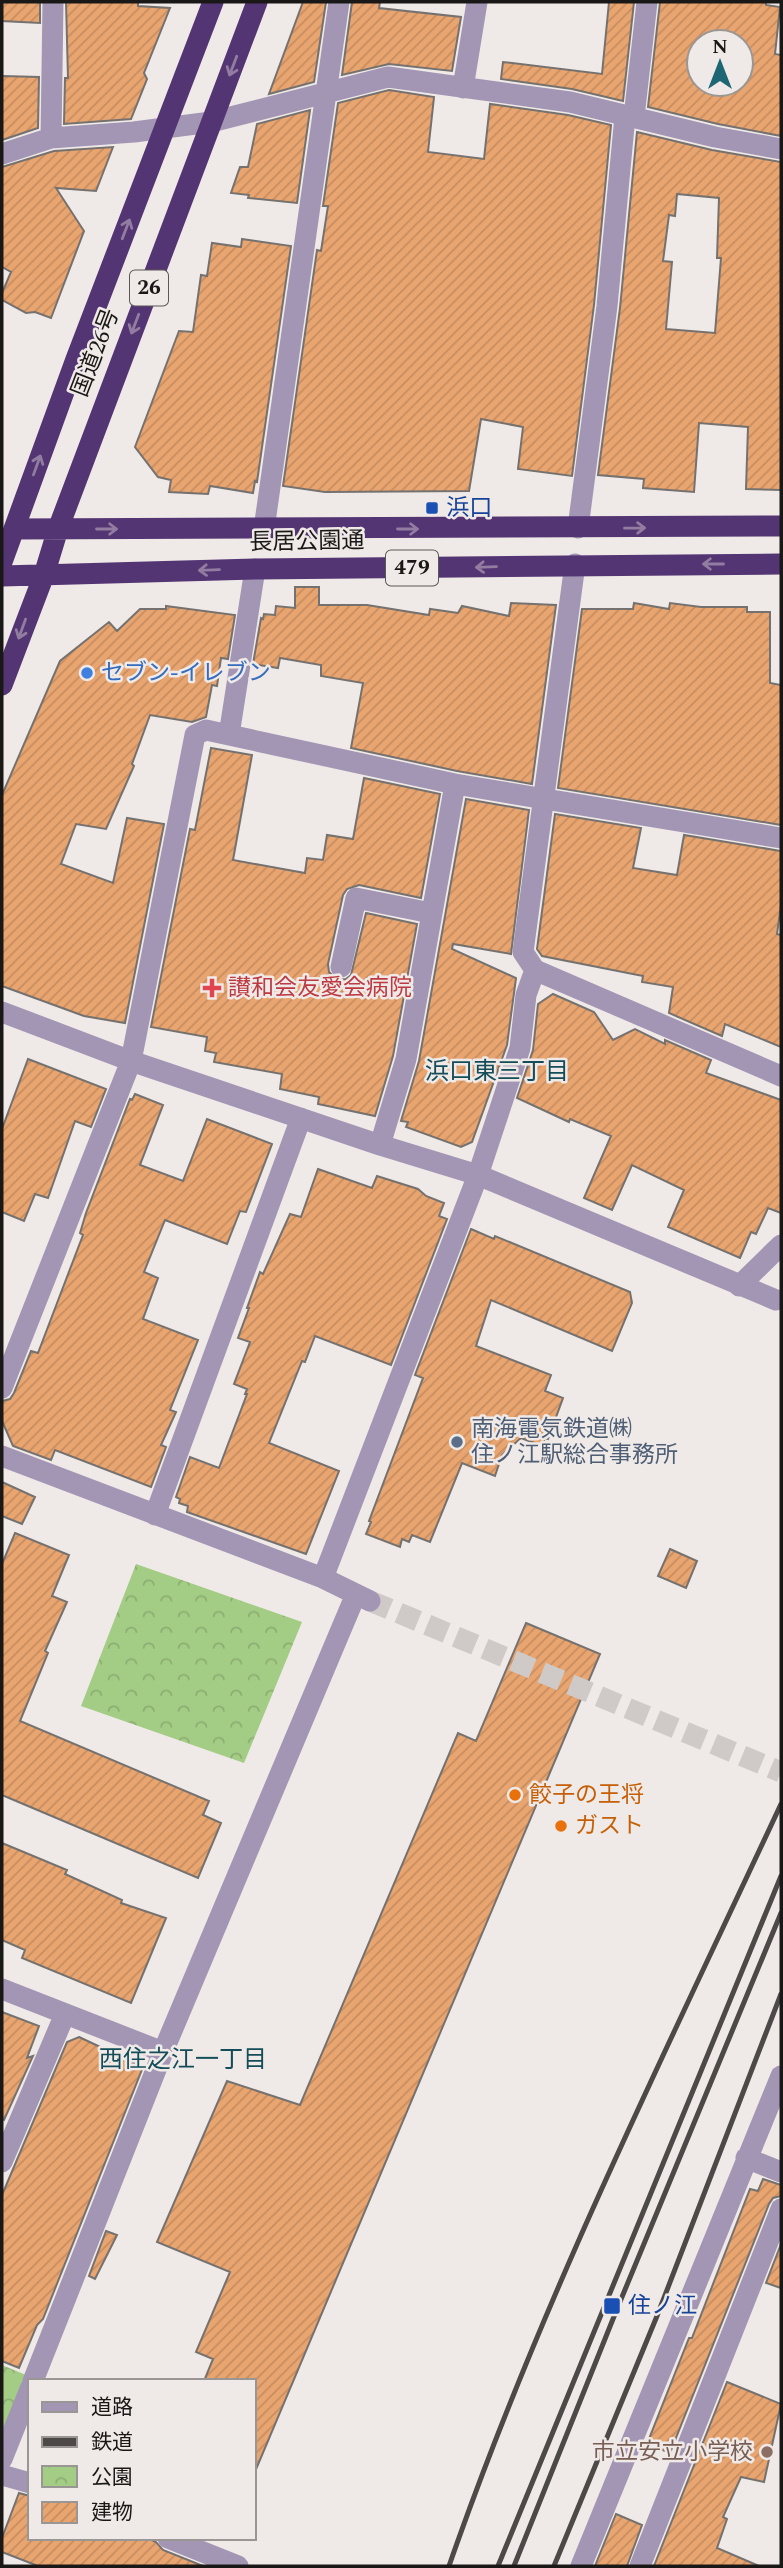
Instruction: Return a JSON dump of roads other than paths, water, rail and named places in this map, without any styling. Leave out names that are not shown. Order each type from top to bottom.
[{"type":"highway","name":"国道26号","points":[[2,562],[213,2]]},
{"type":"highway","name":"国道26号","points":[[2,685],[44,575],[58,529],[257,2]]},
{"type":"highway","name":"長居公園通","points":[[14,529],[781,526]]},
{"type":"highway","name":"長居公園通","points":[[2,576],[575,564],[781,564]]},
{"type":"street","points":[[51,138],[53,2]]},
{"type":"street","points":[[264,529],[339,2]]},
{"type":"street","points":[[463,88],[477,2]]},
{"type":"street","points":[[578,528],[647,2]]},
{"type":"street","points":[[2,154],[51,138],[211,122],[388,77],[570,102],[715,137],[781,149]]},
{"type":"street","points":[[575,564],[523,952],[535,970],[781,1076]]},
{"type":"street","points":[[229,735],[255,569]]},
{"type":"street","points":[[2,1388],[131,1060],[195,735],[206,730],[455,784],[781,838]]},
{"type":"street","points":[[380,1145],[406,1059],[455,784]]},
{"type":"street","points":[[341,967],[356,898],[431,913]]},
{"type":"street","points":[[323,1578],[478,1175],[520,1048],[526,995],[535,970]]},
{"type":"street","points":[[2,1012],[131,1060],[380,1145],[478,1175],[776,1300]]},
{"type":"street","points":[[155,1515],[301,1118]]},
{"type":"street","points":[[739,1286],[781,1245]]},
{"type":"street","points":[[2,1457],[323,1578],[363,1597],[163,2052],[34,2379]]},
{"type":"street","points":[[2,1989],[163,2052]]},
{"type":"street","points":[[2,2162],[7,2134],[65,2014]]},
{"type":"street","points":[[581,2566],[781,2076]]},
{"type":"street","points":[[747,2158],[781,2172]]},
{"type":"street","points":[[640,2566],[781,2209]]},
{"type":"street","points":[[2,2459],[28,2394]]},
{"type":"street","points":[[2,2475],[28,2482]]},
{"type":"street","points":[[173,2540],[238,2566]]},
{"type":"tunnel","points":[[370,1601],[781,1772]]},
{"type":"railway","points":[[449,2566],[485,2468],[563,2276],[781,1804]]},
{"type":"railway","points":[[498,2566],[781,1876]]},
{"type":"railway","points":[[514,2566],[781,1913]]},
{"type":"railway","points":[[554,2566],[657,2316],[781,1994]]},
{"type":"place","name":"浜口","points":[[432,508]]},
{"type":"place","name":"セブン-イレブン","points":[[87,673]]},
{"type":"place","name":"讃和会友愛会病院","points":[[212,988]]},
{"type":"place","name":"南海電気鉄道㈱ 住ノ江駅総合事務所","points":[[457,1442]]},
{"type":"place","name":"餃子の王将","points":[[515,1795]]},
{"type":"place","name":"ガスト","points":[[561,1826]]},
{"type":"place","name":"住ノ江","points":[[612,2306]]},
{"type":"place","name":"市立安立小学校","points":[[767,2452]]},
{"type":"district","name":"浜口東三丁目","points":[[497,1072]]},
{"type":"district","name":"西住之江一丁目","points":[[183,2060]]}]
